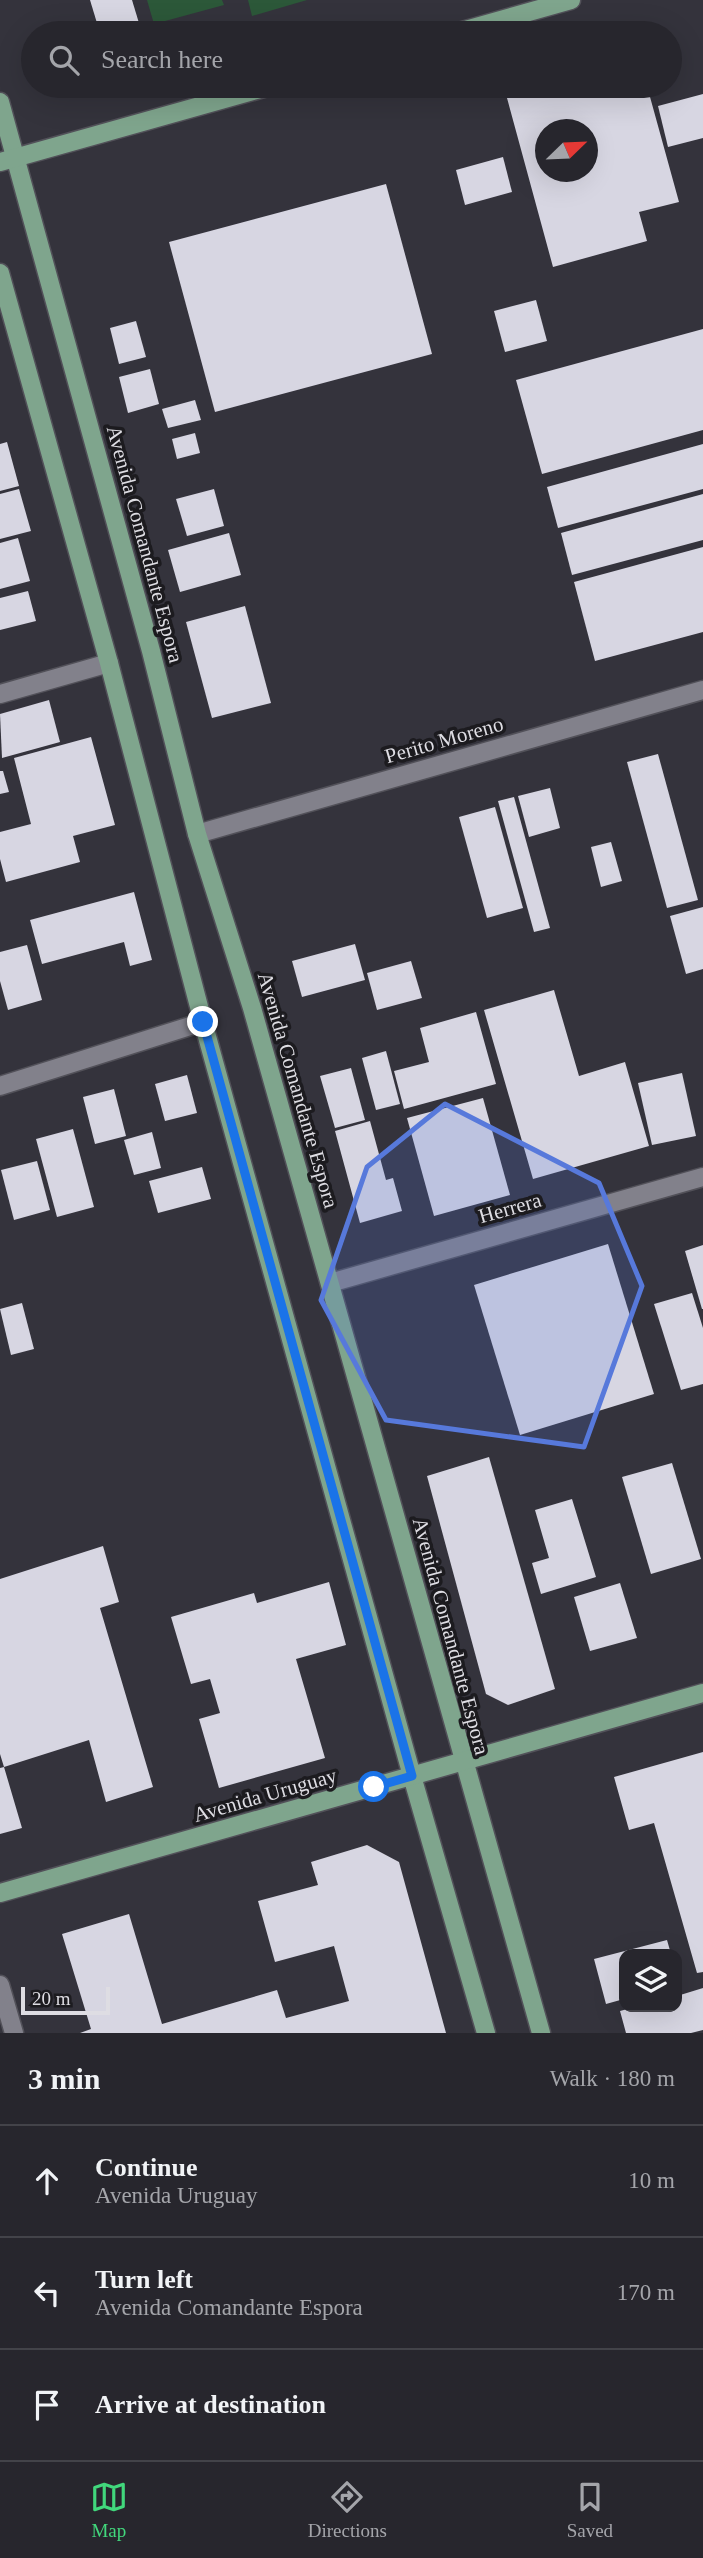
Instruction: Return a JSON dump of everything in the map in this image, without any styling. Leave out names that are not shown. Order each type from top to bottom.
[{"type":"main road","points":[[492,21],[544,4],[571,0]]},
{"type":"main road","points":[[8,160],[228,98]]},
{"type":"main road","name":"Avenida Comandante Espora","points":[[0,102],[8,160],[151,651],[197,834],[252,1008],[541,2033]]},
{"type":"main road","points":[[0,273],[109,663],[203,1022],[486,2033]]},
{"type":"main road","name":"Avenida Uruguay","points":[[0,1893],[703,1693]]},
{"type":"street","points":[[0,694],[109,663]]},
{"type":"street","name":"Perito Moreno","points":[[197,834],[703,690]]},
{"type":"street","points":[[0,1086],[203,1022]]},
{"type":"street","name":"Herrera","points":[[330,1283],[703,1177]]},
{"type":"street","points":[[0,1985],[13,2033]]},
{"type":"highlighted area","points":[[445,1104],[599,1183],[642,1286],[584,1447],[386,1420],[321,1300],[367,1167]]},
{"type":"green space","points":[[147,0],[222,0],[224,5],[165,21],[153,21]]},
{"type":"green space","points":[[248,0],[307,0],[252,16]]},
{"type":"building","points":[[90,0],[132,0],[138,21],[96,21]]},
{"type":"building","points":[[703,94],[703,138],[668,147],[658,106]]},
{"type":"building","points":[[507,98],[650,98],[679,202],[639,212],[647,241],[553,267]]},
{"type":"building","points":[[503,157],[512,192],[465,205],[456,170]]},
{"type":"building","points":[[386,184],[432,354],[215,412],[169,242]]},
{"type":"building","points":[[536,300],[547,341],[505,352],[494,311]]},
{"type":"building","points":[[136,321],[146,357],[119,364],[110,328]]},
{"type":"building","points":[[703,329],[703,430],[542,474],[516,380]]},
{"type":"building","points":[[150,369],[159,404],[128,413],[119,377]]},
{"type":"building","points":[[195,400],[201,420],[168,428],[162,409]]},
{"type":"building","points":[[195,433],[200,453],[177,459],[172,439]]},
{"type":"building","points":[[7,442],[19,486],[0,491],[0,444]]},
{"type":"building","points":[[703,444],[703,489],[558,528],[547,487]]},
{"type":"building","points":[[19,489],[31,531],[0,539],[0,494]]},
{"type":"building","points":[[214,489],[224,526],[187,536],[176,499]]},
{"type":"building","points":[[703,494],[703,540],[572,575],[561,533]]},
{"type":"building","points":[[229,533],[241,575],[180,592],[168,550]]},
{"type":"building","points":[[18,538],[30,581],[0,589],[0,543]]},
{"type":"building","points":[[703,547],[703,632],[595,661],[574,582]]},
{"type":"building","points":[[28,591],[36,621],[0,630],[0,598]]},
{"type":"building","points":[[245,606],[271,703],[212,718],[186,622]]},
{"type":"building","points":[[49,700],[60,742],[2,758],[0,714]]},
{"type":"building","points":[[91,737],[115,825],[73,836],[80,862],[6,882],[0,859],[0,832],[31,824],[14,758]]},
{"type":"building","points":[[658,754],[698,900],[667,908],[627,762]]},
{"type":"building","points":[[0,771],[3,771],[9,792],[0,794]]},
{"type":"building","points":[[550,788],[560,828],[529,837],[518,796]]},
{"type":"building","points":[[514,797],[550,928],[534,932],[498,801]]},
{"type":"building","points":[[495,807],[523,908],[487,918],[459,817]]},
{"type":"building","points":[[611,842],[622,881],[601,887],[591,847]]},
{"type":"building","points":[[134,892],[152,960],[130,966],[124,942],[42,964],[30,920]]},
{"type":"building","points":[[703,907],[703,969],[686,974],[670,916]]},
{"type":"building","points":[[355,944],[365,980],[302,997],[292,961]]},
{"type":"building","points":[[27,945],[42,1000],[8,1010],[0,981],[0,952]]},
{"type":"building","points":[[411,961],[422,998],[377,1010],[367,973]]},
{"type":"building","points":[[554,990],[579,1076],[625,1062],[649,1146],[533,1179],[484,1010]]},
{"type":"building","points":[[476,1012],[496,1084],[404,1109],[394,1071],[429,1062],[420,1028]]},
{"type":"building","points":[[386,1051],[400,1104],[376,1110],[362,1058]]},
{"type":"building","points":[[351,1068],[365,1120],[335,1128],[320,1076]]},
{"type":"building","points":[[682,1073],[696,1136],[652,1145],[638,1083]]},
{"type":"building","points":[[187,1075],[197,1113],[165,1121],[155,1084]]},
{"type":"building","points":[[114,1089],[126,1136],[95,1144],[83,1097]]},
{"type":"building","points":[[483,1098],[510,1195],[434,1216],[407,1118]]},
{"type":"building","points":[[370,1121],[386,1180],[393,1178],[402,1211],[360,1223],[335,1131]]},
{"type":"building","points":[[73,1129],[94,1207],[57,1217],[36,1139]]},
{"type":"building","points":[[152,1132],[161,1168],[134,1175],[124,1140]]},
{"type":"building","points":[[37,1161],[50,1210],[14,1220],[1,1170]]},
{"type":"building","points":[[202,1167],[211,1199],[158,1213],[149,1181]]},
{"type":"building","points":[[608,1244],[654,1394],[520,1435],[474,1285]]},
{"type":"building","points":[[703,1245],[703,1309],[702,1309],[685,1251]]},
{"type":"building","points":[[692,1293],[703,1328],[703,1384],[681,1390],[654,1304]]},
{"type":"building","points":[[22,1303],[34,1349],[11,1355],[0,1309]]},
{"type":"building","points":[[489,1457],[555,1689],[508,1705],[486,1694],[427,1476]]},
{"type":"building","points":[[672,1463],[701,1559],[651,1574],[622,1477]]},
{"type":"building","points":[[572,1499],[596,1577],[541,1594],[532,1563],[549,1558],[535,1510]]},
{"type":"building","points":[[103,1546],[119,1602],[100,1608],[153,1787],[106,1802],[89,1740],[4,1767],[0,1754],[0,1579]]},
{"type":"building","points":[[329,1582],[346,1645],[296,1659],[325,1758],[219,1788],[199,1719],[220,1713],[210,1679],[191,1684],[171,1617],[254,1593],[257,1603]]},
{"type":"building","points":[[620,1583],[637,1638],[590,1651],[574,1597]]},
{"type":"building","points":[[703,1752],[703,1972],[697,1973],[654,1823],[629,1830],[614,1777]]},
{"type":"building","points":[[4,1767],[22,1828],[0,1834],[0,1768]]},
{"type":"building","points":[[367,1845],[399,1862],[446,2033],[80,2033],[91,2029],[62,1934],[129,1914],[162,2024],[277,1990],[286,2018],[349,2001],[334,1946],[275,1962],[258,1901],[318,1885],[311,1862]]},
{"type":"building","points":[[667,1940],[670,1949],[632,1949]]},
{"type":"building","points":[[619,1952],[619,2000],[606,2004],[594,1959]]},
{"type":"building","points":[[703,1988],[703,2030],[691,2033],[626,2033],[620,2012],[682,2012],[682,1994]]},
{"type":"route","points":[[203,1022],[412,1776],[374,1787]]}]
